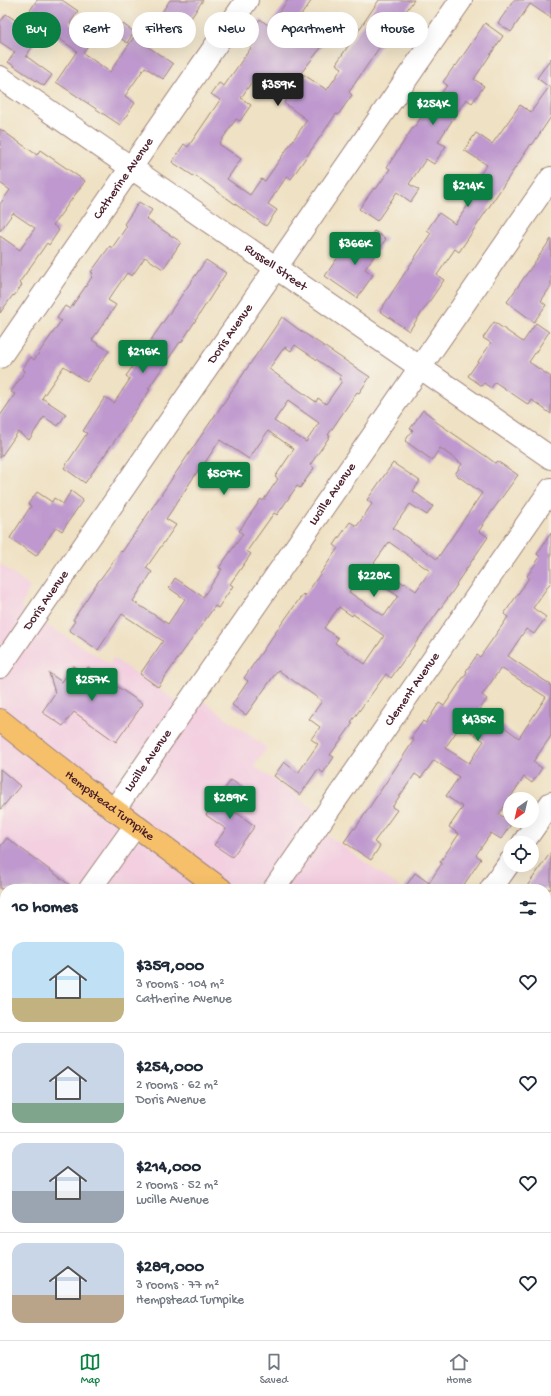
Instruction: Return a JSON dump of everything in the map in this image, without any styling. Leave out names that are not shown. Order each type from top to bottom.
[{"type":"main road","name":"Hempstead Turnpike","points":[[0,720],[76,782],[214,884]]},
{"type":"street","name":"Catherine Avenue","points":[[0,357],[247,0]]},
{"type":"street","name":"Doris Avenue","points":[[0,667],[461,0]]},
{"type":"street","name":"Russell Street","points":[[0,77],[551,458]]},
{"type":"street","name":"Lucille Avenue","points":[[114,810],[551,178]]},
{"type":"street","name":"Clement Avenue","points":[[277,884],[551,489]]},
{"type":"street","points":[[528,836],[551,803]]},
{"type":"street","points":[[94,884],[135,826]]},
{"type":"street","points":[[495,884],[503,872]]},
{"type":"shaded area","points":[[0,564],[30,587],[21,607],[39,620],[110,664],[113,658],[182,705],[193,693],[267,748],[254,766],[322,814],[315,826],[395,884],[0,884]]},
{"type":"building","points":[[37,0],[62,0],[78,11],[69,12],[69,46],[61,40],[61,12],[29,12]]},
{"type":"building","points":[[170,0],[203,0],[195,12],[162,12]]},
{"type":"building","points":[[288,0],[312,0],[303,12],[279,12]]},
{"type":"building","points":[[379,0],[414,0],[405,12],[371,12]]},
{"type":"building","points":[[514,0],[551,0],[551,18],[530,4],[511,32],[498,23]]},
{"type":"building","points":[[6,14],[12,18],[12,48],[32,48],[26,56],[52,75],[44,86],[8,62],[15,52],[0,42],[0,22]]},
{"type":"building","points":[[260,19],[267,24],[267,48],[321,48],[301,73],[327,90],[342,68],[336,64],[347,48],[358,48],[358,31],[366,19],[366,48],[379,48],[349,92],[352,95],[338,115],[336,114],[291,179],[287,176],[268,204],[277,210],[266,226],[196,176],[195,177],[172,162],[184,144],[188,147],[220,100],[211,94],[219,83],[224,86],[251,48],[259,48]],"holes":[[[255,77],[262,82],[265,77],[290,94],[284,103],[307,120],[265,181],[261,179],[250,195],[227,179],[241,159],[219,144],[236,119],[240,121],[251,105],[241,98]]]},
{"type":"building","points":[[485,23],[503,36],[474,79],[484,86],[472,103],[466,99],[438,142],[446,146],[434,164],[426,159],[409,184],[419,190],[411,202],[397,192],[377,221],[359,209],[390,169],[387,167],[414,126],[427,109],[430,110],[447,85],[443,82],[455,65],[456,66]]},
{"type":"building","points":[[124,25],[132,31],[132,35],[127,43],[124,41]]},
{"type":"building","points":[[132,40],[132,48],[150,48],[173,64],[163,79],[145,67],[125,96],[135,103],[120,125],[56,82],[77,51],[73,48],[86,48],[83,53],[110,72]]},
{"type":"building","points":[[551,58],[551,117],[532,145],[531,144],[459,252],[455,249],[437,275],[444,280],[409,331],[380,311],[431,233],[427,230],[439,213],[455,224],[484,182],[478,177],[487,165],[464,150],[476,133],[492,144],[520,105],[531,112],[549,87],[537,78]]},
{"type":"building","points":[[0,129],[37,155],[40,150],[85,181],[53,225],[59,230],[49,245],[47,243],[19,283],[22,285],[0,313],[0,236],[20,250],[35,228],[13,213],[0,231],[0,204],[10,190],[0,183]]},
{"type":"building","points":[[139,202],[152,210],[146,219],[181,242],[163,269],[145,257],[132,276],[127,273],[108,300],[116,305],[92,340],[109,351],[87,382],[64,366],[42,398],[66,414],[58,426],[44,417],[29,440],[18,432],[0,458],[0,416],[15,394],[11,392],[25,371],[22,369],[31,357],[34,360],[61,321],[57,318],[65,306],[70,309],[92,277],[91,276],[93,273],[91,272],[110,246],[112,248],[127,226],[124,224]]},
{"type":"building","points":[[374,231],[386,239],[365,269],[373,275],[357,298],[325,276],[345,247],[357,255]]},
{"type":"building","points":[[551,239],[551,286],[541,301],[546,305],[534,322],[507,302]]},
{"type":"building","points":[[206,260],[226,273],[181,343],[180,342],[148,389],[150,390],[85,483],[64,468],[87,433],[83,431],[105,397],[114,403],[130,379],[126,376]]},
{"type":"building","points":[[282,317],[370,377],[359,393],[357,392],[328,435],[330,436],[310,465],[314,468],[300,488],[297,486],[277,515],[274,513],[247,551],[251,554],[230,584],[233,586],[218,608],[215,606],[158,687],[140,674],[163,641],[122,614],[98,650],[69,630],[75,621],[73,620],[95,586],[121,551],[122,552]],"holes":[[[295,345],[341,376],[339,379],[342,381],[326,404],[318,398],[316,402],[269,369],[285,347],[291,351]],[[288,401],[319,423],[306,442],[274,421]],[[268,431],[294,449],[275,477],[278,479],[263,501],[261,499],[239,531],[243,534],[219,568],[222,569],[203,597],[175,578],[169,588],[185,599],[168,624],[133,601],[152,572],[146,568],[176,525],[166,519],[220,440],[249,459]]]},
{"type":"building","points":[[494,322],[523,342],[536,323],[549,332],[529,362],[551,377],[551,414],[532,400],[529,405],[495,382],[491,388],[484,383],[482,386],[468,376],[491,343],[483,338]]},
{"type":"building","points":[[423,410],[436,420],[435,421],[495,463],[497,461],[518,475],[482,525],[479,531],[488,537],[456,584],[457,585],[391,678],[386,674],[351,722],[353,723],[330,755],[334,757],[323,773],[318,769],[300,795],[274,776],[284,762],[298,773],[318,744],[311,739],[320,727],[309,719],[322,701],[278,670],[246,715],[232,705],[248,681],[244,678],[303,594],[305,596],[338,548],[334,545],[350,522],[357,526],[372,504],[367,500],[393,463],[420,481],[413,491],[433,506],[427,515],[410,504],[393,528],[437,559],[482,493],[455,474],[462,464],[440,448],[432,460],[405,441],[413,430],[410,429]],"holes":[[[389,542],[430,571],[416,591],[374,563]],[[362,572],[398,596],[384,616],[349,592]],[[339,607],[352,616],[353,614],[384,636],[365,664],[335,643],[338,638],[324,628]]]},
{"type":"building","points":[[71,491],[83,500],[62,531],[56,527],[36,556],[10,538],[31,506],[28,504],[37,492],[52,502],[54,498],[63,504]]},
{"type":"building","points":[[551,533],[551,582],[533,608],[546,617],[534,634],[526,629],[508,656],[551,685],[551,736],[533,762],[542,768],[532,783],[524,777],[514,792],[503,792],[503,808],[499,814],[503,817],[503,828],[509,828],[501,839],[491,833],[476,855],[481,859],[464,884],[407,884],[415,873],[429,883],[442,863],[440,862],[459,834],[449,827],[463,807],[446,796],[459,777],[434,760],[421,778],[415,774],[392,807],[397,810],[374,842],[380,846],[371,860],[344,842],[354,828],[355,829],[414,740],[411,738],[423,721],[426,723],[439,703],[444,706],[477,655],[480,657],[508,617],[504,614],[529,578],[527,576],[540,557],[537,554]],"holes":[[[501,668],[546,697],[519,738],[480,709],[487,699],[482,695]],[[461,725],[484,741],[469,763],[445,748]]]},
{"type":"building","points":[[73,666],[84,673],[88,667],[143,704],[116,742],[74,712],[63,726],[42,712],[55,693],[49,673],[62,682]]},
{"type":"building","points":[[0,769],[20,786],[0,810]]},
{"type":"building","points":[[231,780],[245,789],[231,809],[255,826],[232,857],[214,845],[226,829],[206,815]]},
{"type":"building","points":[[7,838],[68,884],[0,884],[0,847]]},
{"type":"building","points":[[551,852],[551,884],[529,884],[537,872],[539,872],[539,869]]}]
